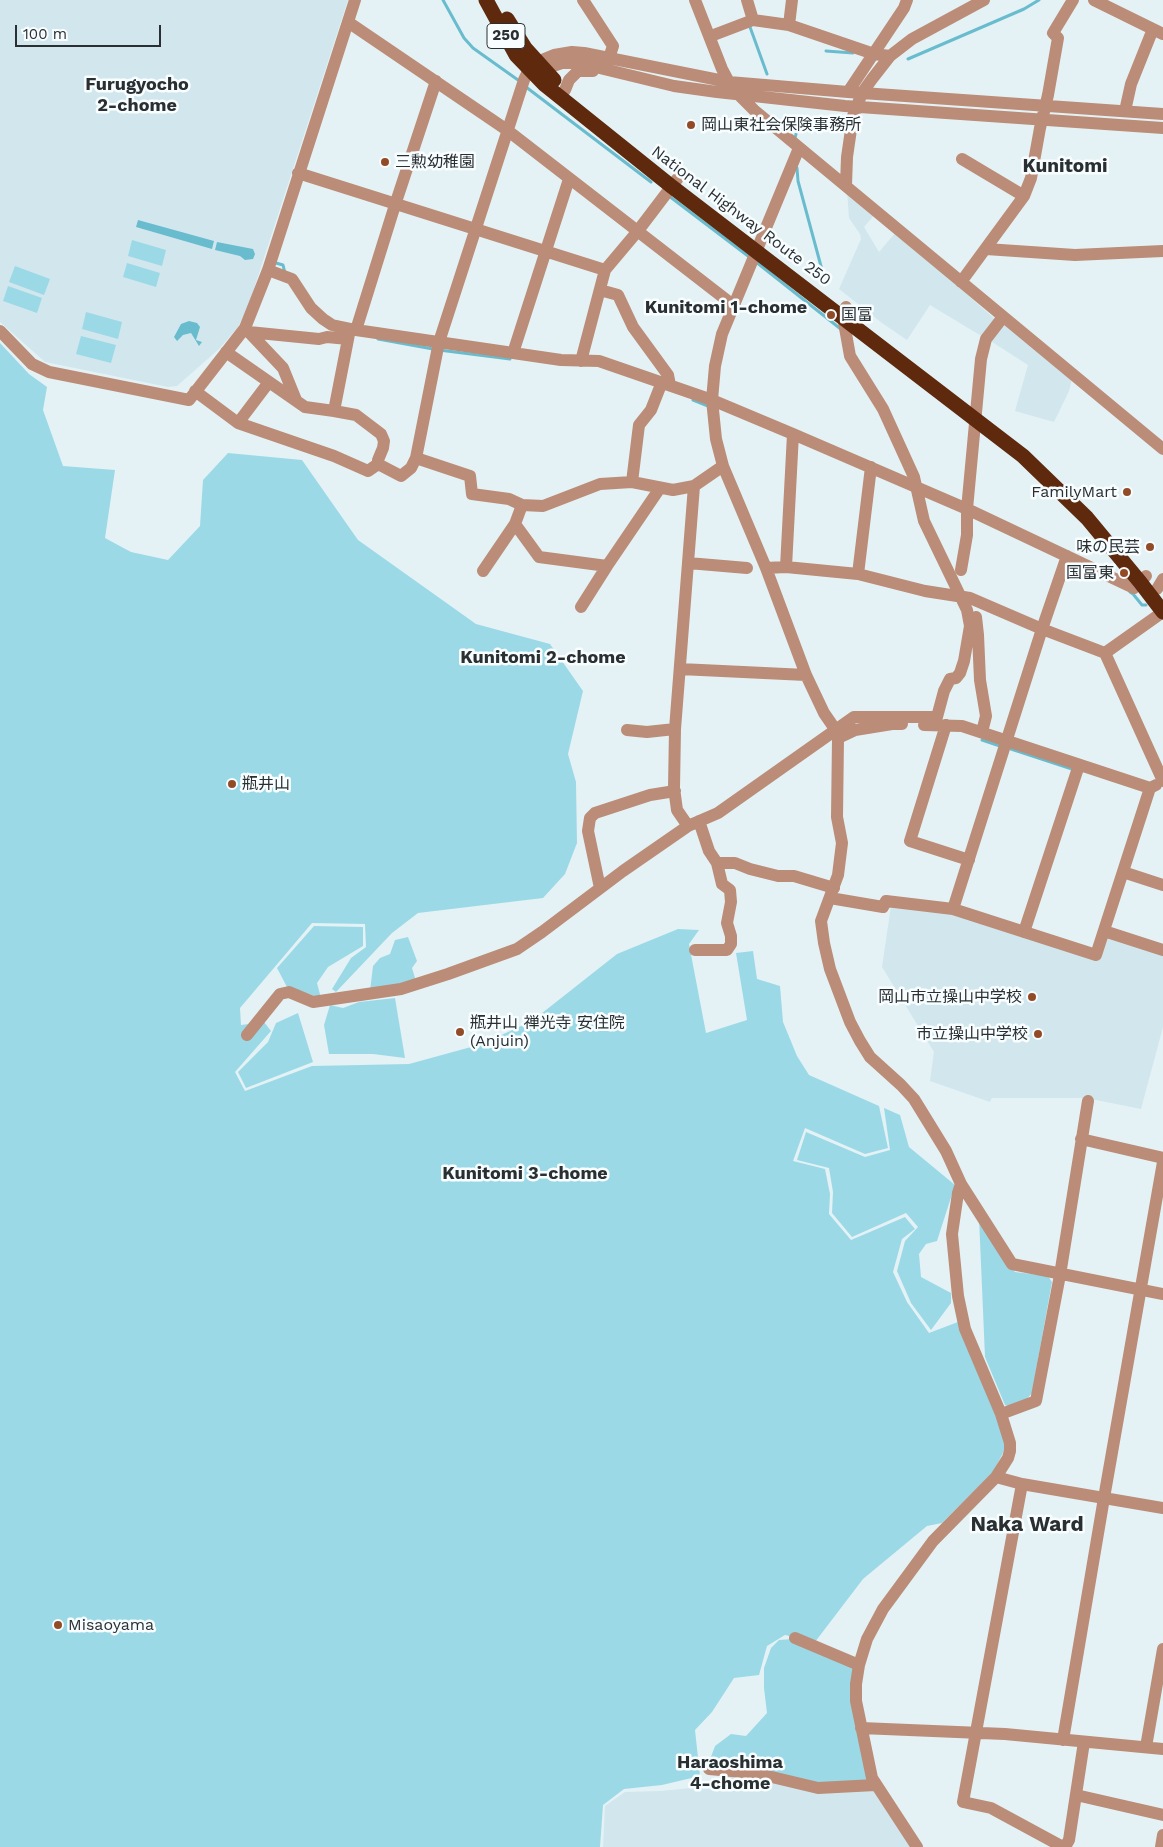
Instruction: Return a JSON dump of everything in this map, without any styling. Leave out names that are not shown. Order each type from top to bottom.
[{"type":"highway","name":"National Highway Route 250","points":[[486,0],[516,55],[537,67],[675,182]]},
{"type":"highway","name":"National Highway Route 250","points":[[496,0],[552,91],[758,245],[977,414],[1030,452],[1093,513],[1143,579],[1163,612]]},
{"type":"highway","name":"National Highway Route 250","points":[[1143,579],[1161,588]]},
{"type":"street","points":[[0,331],[32,364],[49,372],[189,400],[226,352],[247,330],[279,273],[298,173],[355,0]]},
{"type":"street","points":[[583,0],[613,46],[609,58]]},
{"type":"street","points":[[695,0],[722,69],[738,94],[799,148],[1163,449]]},
{"type":"street","points":[[747,0],[753,20]]},
{"type":"street","points":[[789,25],[792,0]]},
{"type":"street","points":[[848,92],[874,54],[905,0]]},
{"type":"street","points":[[846,186],[848,140],[856,106],[862,92],[890,56],[921,33],[984,0]]},
{"type":"street","points":[[961,282],[1024,196],[1031,178],[1046,105],[1058,38],[1054,33],[1073,0]]},
{"type":"street","points":[[1094,0],[1158,32],[1130,84],[1125,111]]},
{"type":"street","points":[[710,36],[753,20],[789,25],[874,54],[890,56]]},
{"type":"street","points":[[348,22],[508,130],[733,305]]},
{"type":"street","points":[[378,464],[401,476],[411,468],[416,458],[438,347],[508,130],[537,67],[554,55],[572,52],[730,82],[1163,114]]},
{"type":"street","points":[[537,67],[571,62],[674,86],[738,94],[856,106],[1163,128]]},
{"type":"street","points":[[565,90],[569,80],[578,71],[618,73]]},
{"type":"street","points":[[334,411],[350,333],[436,81]]},
{"type":"street","points":[[799,148],[722,334],[715,366],[713,405],[716,439],[723,466],[766,568],[806,675],[824,713],[837,734],[837,817],[842,844],[838,875],[821,921],[830,969],[850,1022],[870,1057],[914,1099],[946,1151],[961,1184],[1012,1264],[1163,1294]]},
{"type":"street","points":[[962,159],[1024,196]]},
{"type":"street","points":[[298,173],[605,270]]},
{"type":"street","points":[[513,353],[569,178]]},
{"type":"street","points":[[581,361],[605,270],[675,182]]},
{"type":"street","points":[[986,250],[1075,255],[1163,251]]},
{"type":"street","points":[[279,273],[323,320],[350,333],[438,347],[513,353],[561,360],[598,361],[793,437],[967,512],[1066,560],[1134,588],[1143,579]]},
{"type":"street","points":[[600,290],[618,295],[634,327],[668,375],[651,410],[639,426],[632,482]]},
{"type":"street","points":[[845,312],[850,356],[883,409],[914,477],[924,521],[967,598],[978,635],[980,680],[986,716],[982,732]]},
{"type":"street","points":[[961,570],[967,536],[967,512],[981,359],[986,339],[1003,317]]},
{"type":"street","points":[[247,330],[320,339],[350,333]]},
{"type":"street","points":[[247,330],[283,368],[296,400]]},
{"type":"street","points":[[195,390],[238,423],[334,456],[368,472],[378,464],[384,441],[381,434],[356,415],[305,407],[226,352]]},
{"type":"street","points":[[238,423],[269,382]]},
{"type":"street","points":[[786,567],[793,437]]},
{"type":"street","points":[[416,458],[470,476],[472,494],[509,499],[522,505],[542,506],[600,484],[632,482],[672,490],[694,486],[723,466]]},
{"type":"street","points":[[858,574],[870,470]]},
{"type":"street","points":[[694,486],[675,728],[674,790],[677,810],[693,824],[717,863],[722,884],[730,890],[731,902],[727,923],[732,936],[731,944],[727,950],[695,950]]},
{"type":"street","points":[[581,607],[660,488]]},
{"type":"street","points":[[483,571],[515,524],[522,505]]},
{"type":"street","points":[[515,524],[539,557],[607,566]]},
{"type":"street","points":[[953,909],[1042,629],[1066,560]]},
{"type":"street","points":[[688,563],[747,568]]},
{"type":"street","points":[[766,568],[786,567],[858,574],[925,591],[967,598],[1105,653],[1163,782],[1150,788],[1078,769],[1007,741],[962,726],[892,724],[837,734]]},
{"type":"street","points":[[247,1035],[280,994],[289,992],[313,1002],[400,989],[517,949],[600,888],[693,824],[718,813],[837,734],[854,717],[937,717],[944,691],[950,679],[956,678],[960,673],[969,642],[970,626],[966,610],[967,598]]},
{"type":"street","points":[[1105,653],[1163,612]]},
{"type":"street","points":[[680,669],[806,675]]},
{"type":"street","points":[[946,725],[910,841],[970,860]]},
{"type":"street","points":[[627,730],[647,732],[675,728]]},
{"type":"street","points":[[1024,932],[1078,769]]},
{"type":"street","points":[[717,863],[736,863],[750,869],[778,876],[794,876],[832,893],[883,906],[886,901],[953,909],[1096,955],[1150,788]]},
{"type":"street","points":[[600,888],[588,831],[590,818],[595,813],[650,795],[674,790]]},
{"type":"street","points":[[1123,872],[1163,885]]},
{"type":"street","points":[[1104,931],[1163,950]]},
{"type":"street","points":[[1001,1414],[1036,1400],[1060,1275],[1088,1101]]},
{"type":"street","points":[[1081,1139],[1163,1158]]},
{"type":"street","points":[[1063,1740],[1163,1162]]},
{"type":"street","points":[[917,1847],[872,1778],[856,1701],[856,1684],[859,1664],[867,1639],[883,1609],[933,1541],[996,1478],[1008,1458],[1010,1443],[1001,1414],[965,1329],[958,1296],[952,1234],[961,1184]]},
{"type":"street","points":[[996,1478],[1163,1508]]},
{"type":"street","points":[[1022,1484],[963,1802],[991,1808],[1064,1847],[1069,1840],[1084,1742]]},
{"type":"street","points":[[795,1638],[859,1664]]},
{"type":"street","points":[[1146,1748],[1163,1648]]},
{"type":"street","points":[[861,1728],[1005,1734],[1163,1749]]},
{"type":"street","points":[[709,1769],[756,1773],[818,1788],[876,1785]]},
{"type":"street","points":[[1076,1795],[1163,1815]]},
{"type":"street","points":[[1161,1847],[1163,1835]]},
{"type":"shaded area","points":[[0,0],[348,0],[247,310],[238,327],[219,349],[177,386],[168,387],[45,362],[0,322]]},
{"type":"shaded area","points":[[847,190],[875,214],[864,227],[879,252],[896,232],[996,320],[983,337],[930,305],[907,340],[839,289],[861,239],[860,234],[849,218]]},
{"type":"shaded area","points":[[138,220],[214,241],[212,249],[136,227]]},
{"type":"shaded area","points":[[132,240],[166,250],[162,266],[128,256]]},
{"type":"shaded area","points":[[217,242],[253,249],[255,254],[253,259],[245,260],[240,256],[215,250]]},
{"type":"shaded area","points":[[127,263],[160,273],[156,287],[123,277]]},
{"type":"shaded area","points":[[15,266],[50,279],[44,295],[9,282]]},
{"type":"shaded area","points":[[8,286],[42,298],[37,313],[3,301]]},
{"type":"shaded area","points":[[86,312],[122,322],[118,339],[82,329]]},
{"type":"shaded area","points":[[189,321],[197,323],[200,327],[196,340],[202,342],[199,346],[191,333],[183,335],[177,341],[174,337],[181,324]]},
{"type":"shaded area","points":[[1004,324],[1072,379],[1069,391],[1054,422],[1015,411],[1028,365],[989,340]]},
{"type":"shaded area","points":[[81,336],[116,345],[111,363],[76,354]]},
{"type":"shaded area","points":[[0,343],[29,374],[47,387],[43,410],[63,466],[115,470],[105,538],[131,552],[168,560],[200,526],[203,480],[228,453],[302,460],[358,540],[476,624],[550,644],[583,691],[568,754],[576,782],[577,843],[565,874],[543,898],[418,913],[392,933],[336,992],[332,989],[351,958],[366,947],[365,924],[312,923],[240,1008],[241,1025],[264,1022],[271,1031],[235,1072],[245,1091],[312,1066],[409,1064],[482,1044],[532,1021],[617,954],[678,929],[699,930],[689,944],[706,1033],[747,1020],[736,953],[753,951],[757,979],[780,986],[783,1022],[797,1056],[809,1075],[879,1106],[888,1148],[865,1154],[805,1128],[793,1161],[825,1169],[830,1194],[829,1214],[851,1240],[905,1217],[915,1229],[902,1239],[893,1272],[907,1302],[929,1333],[958,1322],[993,1407],[1005,1442],[1005,1449],[993,1472],[942,1523],[927,1526],[863,1579],[815,1642],[785,1635],[767,1646],[759,1675],[734,1678],[712,1712],[695,1730],[700,1776],[662,1785],[624,1789],[603,1805],[600,1847],[0,1847]]},
{"type":"shaded area","name":"岡山市立操山中学校","points":[[891,906],[952,913],[1099,960],[1106,939],[1111,936],[1163,953],[1163,1027],[1141,1109],[1086,1098],[992,1098],[990,1102],[930,1081],[934,1052],[882,967]]},
{"type":"shaded area","points":[[314,926],[363,927],[363,946],[328,967],[317,983],[321,998],[287,987],[277,968]]},
{"type":"shaded area","points":[[408,937],[417,961],[412,968],[416,981],[370,991],[373,966],[380,958],[390,954],[395,940]]},
{"type":"shaded area","points":[[395,998],[405,1058],[373,1054],[329,1054],[324,1025],[330,1005],[343,1008],[359,1002]]},
{"type":"shaded area","points":[[298,1013],[313,1062],[246,1088],[238,1072],[268,1042],[276,1023]]},
{"type":"shaded area","points":[[884,1108],[900,1115],[909,1147],[955,1185],[937,1241],[926,1244],[919,1254],[921,1277],[951,1293],[951,1303],[931,1330],[911,1303],[897,1271],[905,1241],[918,1227],[906,1213],[852,1237],[832,1213],[833,1192],[829,1168],[797,1160],[806,1132],[865,1157],[890,1150]]},
{"type":"shaded area","points":[[979,1218],[1015,1272],[1048,1276],[1052,1282],[1032,1393],[1027,1399],[1009,1406],[1005,1405],[985,1357]]},
{"type":"shaded area","points":[[792,1639],[856,1665],[869,1777],[863,1783],[822,1786],[708,1765],[715,1746],[731,1734],[746,1736],[767,1713],[764,1668],[771,1648],[779,1640]]},
{"type":"shaded area","points":[[730,1776],[874,1789],[914,1847],[603,1847],[605,1806],[625,1792],[690,1788]]},
{"type":"waterway","points":[[443,0],[464,38],[473,48],[518,80]]},
{"type":"waterway","points":[[908,59],[1024,9],[1039,0]]},
{"type":"waterway","points":[[750,27],[767,74]]},
{"type":"waterway","points":[[826,51],[853,53]]},
{"type":"waterway","points":[[526,87],[651,182]]},
{"type":"waterway","points":[[786,116],[797,130],[795,138]]},
{"type":"waterway","points":[[797,168],[798,181],[825,281]]},
{"type":"waterway","points":[[669,196],[748,256]]},
{"type":"waterway","points":[[756,262],[842,330]]},
{"type":"waterway","points":[[276,263],[283,265],[285,273]]},
{"type":"waterway","points":[[378,339],[433,349]]},
{"type":"waterway","points":[[439,350],[510,359]]},
{"type":"waterway","points":[[693,400],[708,406]]},
{"type":"waterway","points":[[1130,592],[1142,605],[1146,605]]},
{"type":"waterway","points":[[982,740],[1000,746]]},
{"type":"waterway","points":[[1011,749],[1075,770]]},
{"type":"place","name":"岡山東社会保険事務所","points":[[691,125]]},
{"type":"place","name":"三勲幼稚園","points":[[385,162]]},
{"type":"place","name":"国富","points":[[831,315]]},
{"type":"place","name":"FamilyMart","points":[[1127,492]]},
{"type":"place","name":"味の民芸","points":[[1150,547]]},
{"type":"place","name":"国富東","points":[[1124,573]]},
{"type":"place","name":"瓶井山","points":[[232,784]]},
{"type":"place","name":"岡山市立操山中学校","points":[[1032,997]]},
{"type":"place","name":"瓶井山 禅光寺 安住院 (Anjuin)","points":[[460,1032]]},
{"type":"place","name":"市立操山中学校","points":[[1038,1034]]},
{"type":"place","name":"Misaoyama","points":[[58,1625]]},
{"type":"district","name":"Furugyocho 2-chome","points":[[137,95]]},
{"type":"district","name":"Kunitomi","points":[[1065,166]]},
{"type":"district","name":"Kunitomi 1-chome","points":[[726,308]]},
{"type":"district","name":"Kunitomi 2-chome","points":[[543,658]]},
{"type":"district","name":"Kunitomi 3-chome","points":[[525,1174]]},
{"type":"district","name":"Naka Ward","points":[[1027,1525]]},
{"type":"district","name":"Haraoshima 4-chome","points":[[730,1774]]}]
